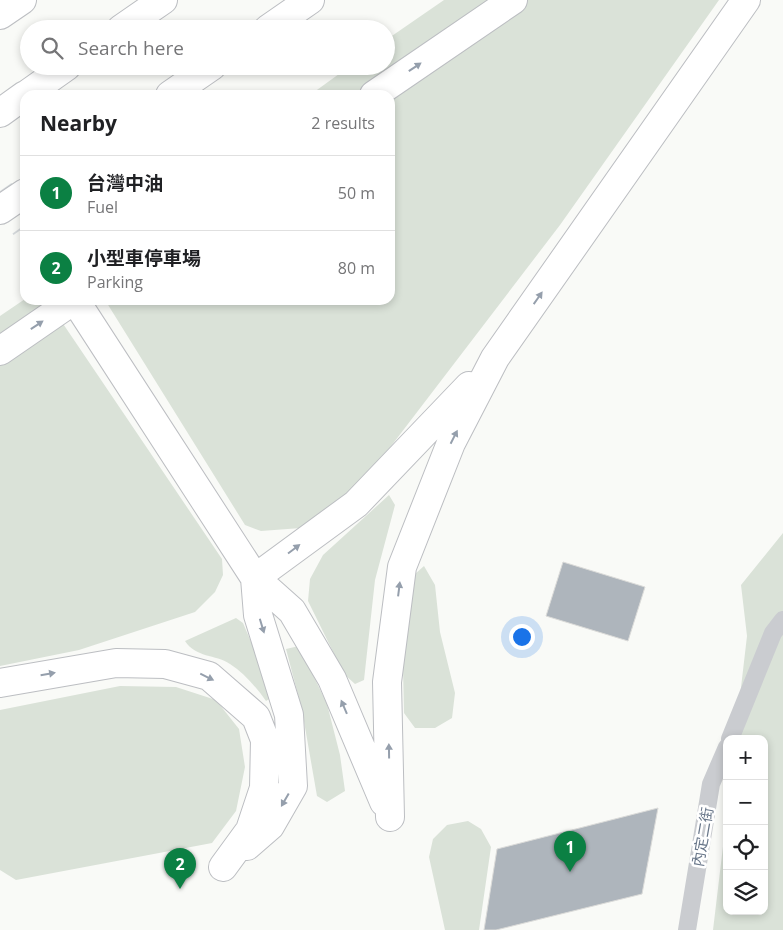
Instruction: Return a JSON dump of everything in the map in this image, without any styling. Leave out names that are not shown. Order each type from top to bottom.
[{"type":"highway","points":[[0,15],[22,0]]},
{"type":"highway","points":[[134,20],[163,0]]},
{"type":"highway","points":[[281,20],[310,0]]},
{"type":"highway","points":[[381,90],[514,0]]},
{"type":"highway","points":[[255,578],[356,504],[428,431],[495,358],[746,0]]},
{"type":"highway","points":[[32,90],[54,75]]},
{"type":"highway","points":[[177,90],[199,75]]},
{"type":"highway","points":[[0,113],[20,99]]},
{"type":"highway","points":[[0,210],[20,196]]},
{"type":"highway","points":[[0,351],[67,305]]},
{"type":"highway","points":[[77,305],[255,578],[292,611],[332,680],[390,817],[387,682],[402,567],[451,443],[495,358]]},
{"type":"highway","points":[[0,683],[116,663],[165,664],[209,676],[256,717],[265,740],[264,788],[253,822],[250,830],[223,867],[270,826],[293,786],[289,715],[258,615],[255,578]]},
{"type":"lane","points":[[732,735],[773,632],[783,620]]},
{"type":"lane","name":"內定二街","points":[[687,930],[712,784],[723,757]]},
{"type":"shaded area","points":[[444,0],[719,0],[560,225],[385,454],[333,508],[301,528],[261,531],[245,525],[108,305],[395,305],[395,90],[317,90],[338,75],[395,75],[395,34]]},
{"type":"shaded area","points":[[20,302],[20,305],[50,305],[222,559],[223,575],[215,592],[195,612],[79,650],[0,666],[0,316]]},
{"type":"shaded area","points":[[389,495],[395,505],[375,580],[364,680],[355,684],[344,674],[308,601],[310,579],[323,555]]},
{"type":"shaded area","points":[[783,533],[783,930],[713,930],[723,846],[723,915],[768,915],[768,735],[735,735],[747,636],[741,585]]},
{"type":"shaded area","points":[[424,566],[435,585],[440,632],[455,693],[452,718],[435,728],[415,728],[404,713],[403,668],[415,574]]},
{"type":"shaded area","points":[[236,618],[243,623],[274,696],[266,701],[250,681],[235,668],[224,661],[200,653],[185,641]]},
{"type":"shaded area","points":[[299,646],[327,704],[340,755],[345,791],[327,802],[317,796],[302,710],[286,649]]},
{"type":"shaded area","points":[[120,686],[176,687],[216,700],[239,729],[245,767],[236,811],[212,843],[16,880],[0,870],[0,710]]},
{"type":"shaded area","points":[[468,821],[481,829],[491,847],[479,930],[445,930],[429,857],[433,839],[447,825]]},
{"type":"building","points":[[563,562],[645,587],[628,641],[546,616]]},
{"type":"building","points":[[658,808],[642,894],[496,930],[484,930],[497,849]]},
{"type":"tunnel","points":[[0,191],[20,220]]},
{"type":"place","name":"台灣中油","points":[[570,872]]},
{"type":"place","name":"小型車停車場","points":[[180,889]]}]
